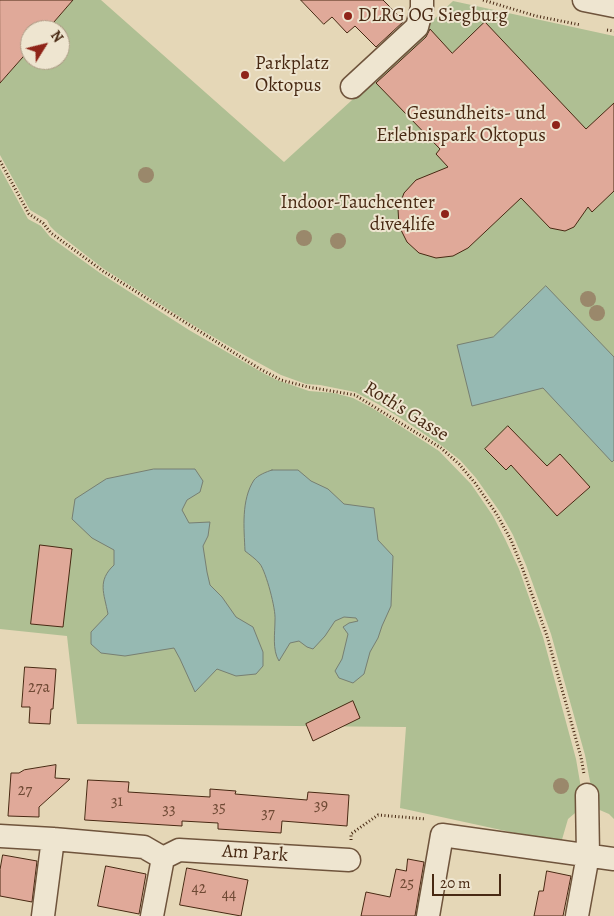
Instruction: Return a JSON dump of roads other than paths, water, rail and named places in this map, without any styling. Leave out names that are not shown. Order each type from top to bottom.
[{"type":"street","points":[[352,87],[417,27],[422,0]]},
{"type":"street","points":[[584,0],[614,6]]},
{"type":"street","points":[[577,916],[588,855],[587,795]]},
{"type":"street","points":[[428,916],[442,835],[614,859]]},
{"type":"street","points":[[0,836],[144,847],[163,858],[152,916]]},
{"type":"street","points":[[43,916],[54,839]]},
{"type":"street","name":"Am Park","points":[[163,858],[179,850],[349,860]]},
{"type":"water","points":[[546,286],[614,357],[614,460],[612,462],[543,388],[472,406],[457,345],[493,337]]},
{"type":"water","points":[[154,469],[195,469],[203,481],[200,492],[187,500],[182,510],[189,523],[210,522],[208,536],[203,546],[210,585],[222,597],[236,617],[253,627],[263,652],[263,666],[256,674],[236,676],[217,669],[195,692],[174,648],[125,656],[101,653],[91,644],[91,632],[108,614],[103,588],[105,576],[114,565],[114,550],[92,538],[72,519],[75,499],[106,479]]},
{"type":"water","points":[[272,470],[298,470],[311,481],[328,489],[344,504],[374,508],[378,540],[393,556],[391,606],[370,652],[364,674],[353,683],[339,678],[335,671],[342,659],[348,634],[343,627],[358,621],[356,618],[344,617],[335,621],[313,649],[299,641],[290,643],[279,661],[275,652],[275,615],[270,591],[260,564],[245,551],[244,533],[245,505],[250,488],[254,480]]},
{"type":"place","name":"DLRG OG Siegburg","points":[[348,16]]},
{"type":"place","name":"Parkplatz Oktopus","points":[[245,75]]},
{"type":"place","name":"Gesundheits- und Erlebnispark Oktopus","points":[[556,125]]},
{"type":"place","name":"Indoor-Tauchcenter dive4life","points":[[445,214]]}]
